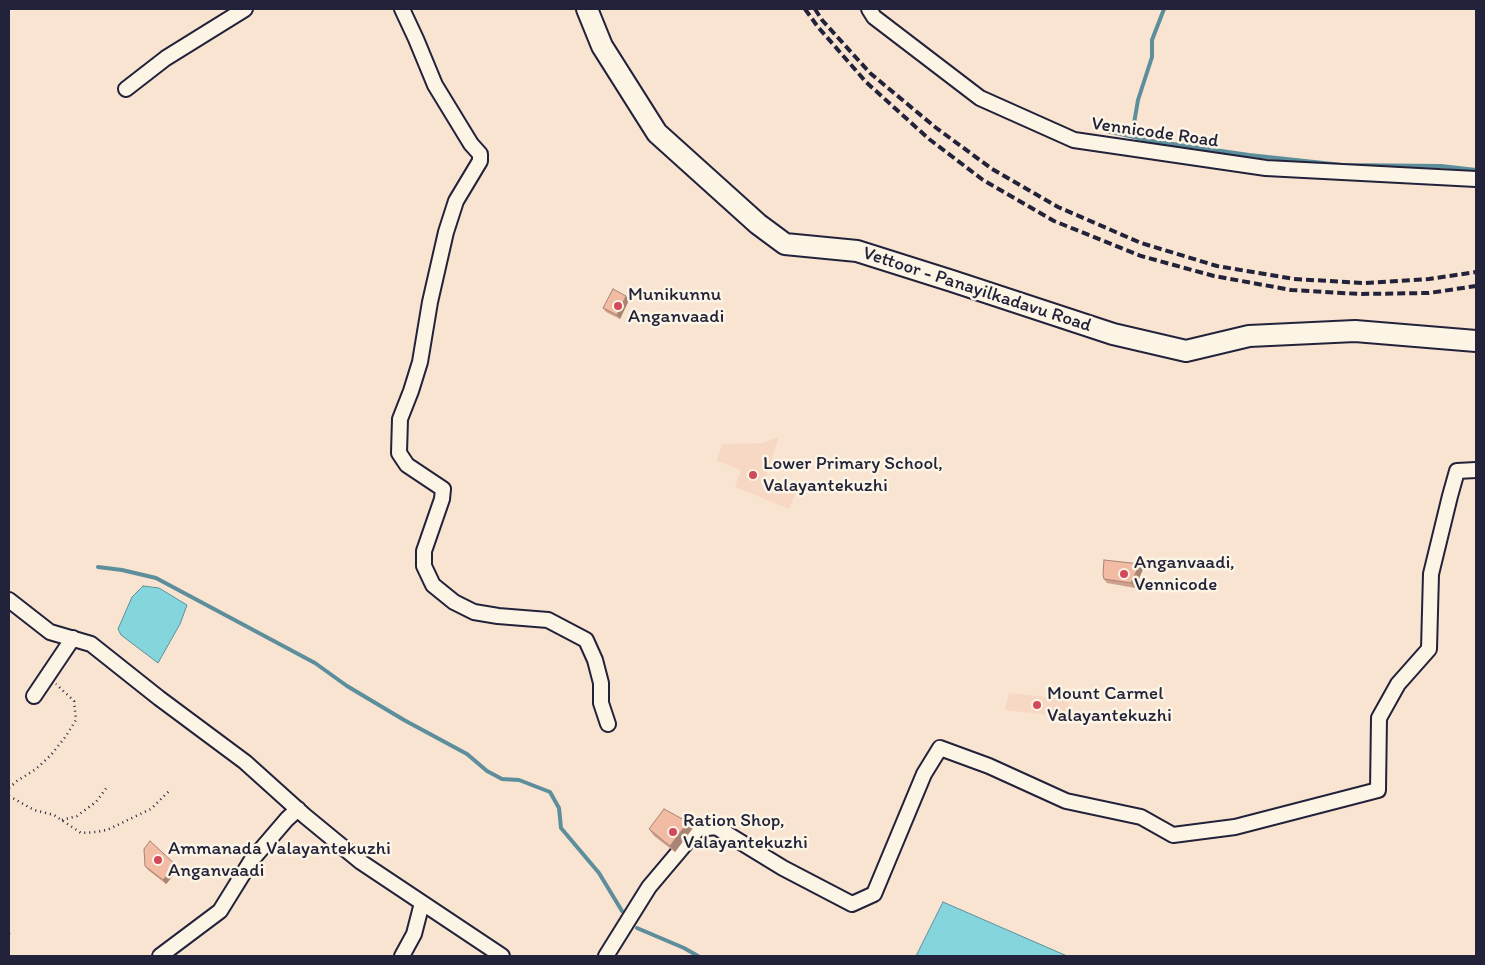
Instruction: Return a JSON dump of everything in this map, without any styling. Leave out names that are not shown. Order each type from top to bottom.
[{"type":"main road","name":"Vettoor - Panayilkadavu Road","points":[[587,9],[602,46],[657,133],[758,224],[785,244],[856,251],[1113,334],[1186,351],[1249,336],[1355,331],[1476,341]]},
{"type":"street","points":[[126,89],[166,58],[245,9]]},
{"type":"street","points":[[402,9],[435,84],[471,144],[480,154],[480,161],[456,201],[446,232],[430,302],[420,362],[400,419],[400,453],[408,465],[443,489],[442,499],[424,552],[424,566],[433,585],[454,602],[474,612],[548,620],[586,640],[595,660],[601,683],[601,704],[608,724]]},
{"type":"street","name":"Vennicode Road","points":[[869,9],[874,17],[980,98],[1074,140],[1266,168],[1476,179]]},
{"type":"street","points":[[606,956],[649,887],[698,829],[716,827],[783,868],[852,904],[874,894],[924,774],[940,748],[989,766],[1066,800],[1141,817],[1173,835],[1235,827],[1378,790],[1379,718],[1398,684],[1429,649],[1431,574],[1450,496],[1457,471],[1476,470]]},
{"type":"street","points":[[9,600],[50,632],[91,644],[244,762],[361,862],[502,956]]},
{"type":"street","points":[[34,696],[74,638]]},
{"type":"street","points":[[160,956],[220,911],[252,861],[287,819],[298,809]]},
{"type":"street","points":[[402,956],[414,934],[422,903]]},
{"type":"path","points":[[9,788],[17,780],[36,769],[51,755],[76,720],[74,701],[47,677]]},
{"type":"path","points":[[62,820],[77,816],[96,802],[107,787]]},
{"type":"path","points":[[9,796],[34,810],[54,815],[81,833],[107,830],[151,809],[171,789]]},
{"type":"shaded area","name":"Lower Primary School, Valayantekuzhi","points":[[779,437],[765,479],[796,493],[789,509],[735,487],[741,470],[717,461],[722,444],[762,443]]},
{"type":"shaded area","name":"Mount Carmel Valayantekuzhi","points":[[1009,693],[1069,699],[1068,717],[1005,710]]},
{"type":"water","points":[[143,586],[159,588],[187,605],[180,624],[158,663],[121,635],[118,629],[132,597]]},
{"type":"water","points":[[943,902],[1067,956],[916,956]]},
{"type":"building","name":"Munikunnu Anganvaadi","points":[[613,289],[626,296],[617,315],[603,308]]},
{"type":"building","name":"Anganvaadi, Vennicode","points":[[1104,560],[1140,564],[1131,583],[1104,579]]},
{"type":"building","name":"Ration Shop, Valayantekuzhi","points":[[664,809],[688,822],[670,846],[649,829]]},
{"type":"building","name":"Ammanada Valayantekuzhi Anganvaadi","points":[[150,841],[176,865],[163,880],[145,866],[144,849]]},
{"type":"waterway","points":[[1132,135],[1138,100],[1152,57],[1152,40],[1164,9]]},
{"type":"waterway","points":[[1107,131],[1152,141],[1249,155],[1342,165],[1441,166],[1476,170]]},
{"type":"waterway","points":[[98,567],[122,570],[156,578],[315,663],[347,686],[467,754],[487,771],[502,779],[519,780],[550,792],[559,808],[561,828],[599,873],[622,911]]},
{"type":"waterway","points":[[637,928],[698,956]]},
{"type":"railway","points":[[805,9],[818,27],[866,82],[929,139],[983,180],[1054,221],[1141,256],[1214,276],[1291,290],[1360,294],[1429,293],[1476,286]]},
{"type":"railway","points":[[815,9],[822,20],[870,73],[935,127],[992,169],[1058,207],[1141,243],[1217,266],[1294,279],[1364,283],[1429,279],[1476,272]]},
{"type":"place","name":"Munikunnu Anganvaadi","points":[[618,306]]},
{"type":"place","name":"Lower Primary School, Valayantekuzhi","points":[[753,475]]},
{"type":"place","name":"Anganvaadi, Vennicode","points":[[1124,574]]},
{"type":"place","name":"Mount Carmel Valayantekuzhi","points":[[1037,705]]},
{"type":"place","name":"Ration Shop, Valayantekuzhi","points":[[673,832]]},
{"type":"place","name":"Ammanada Valayantekuzhi Anganvaadi","points":[[158,860]]}]
